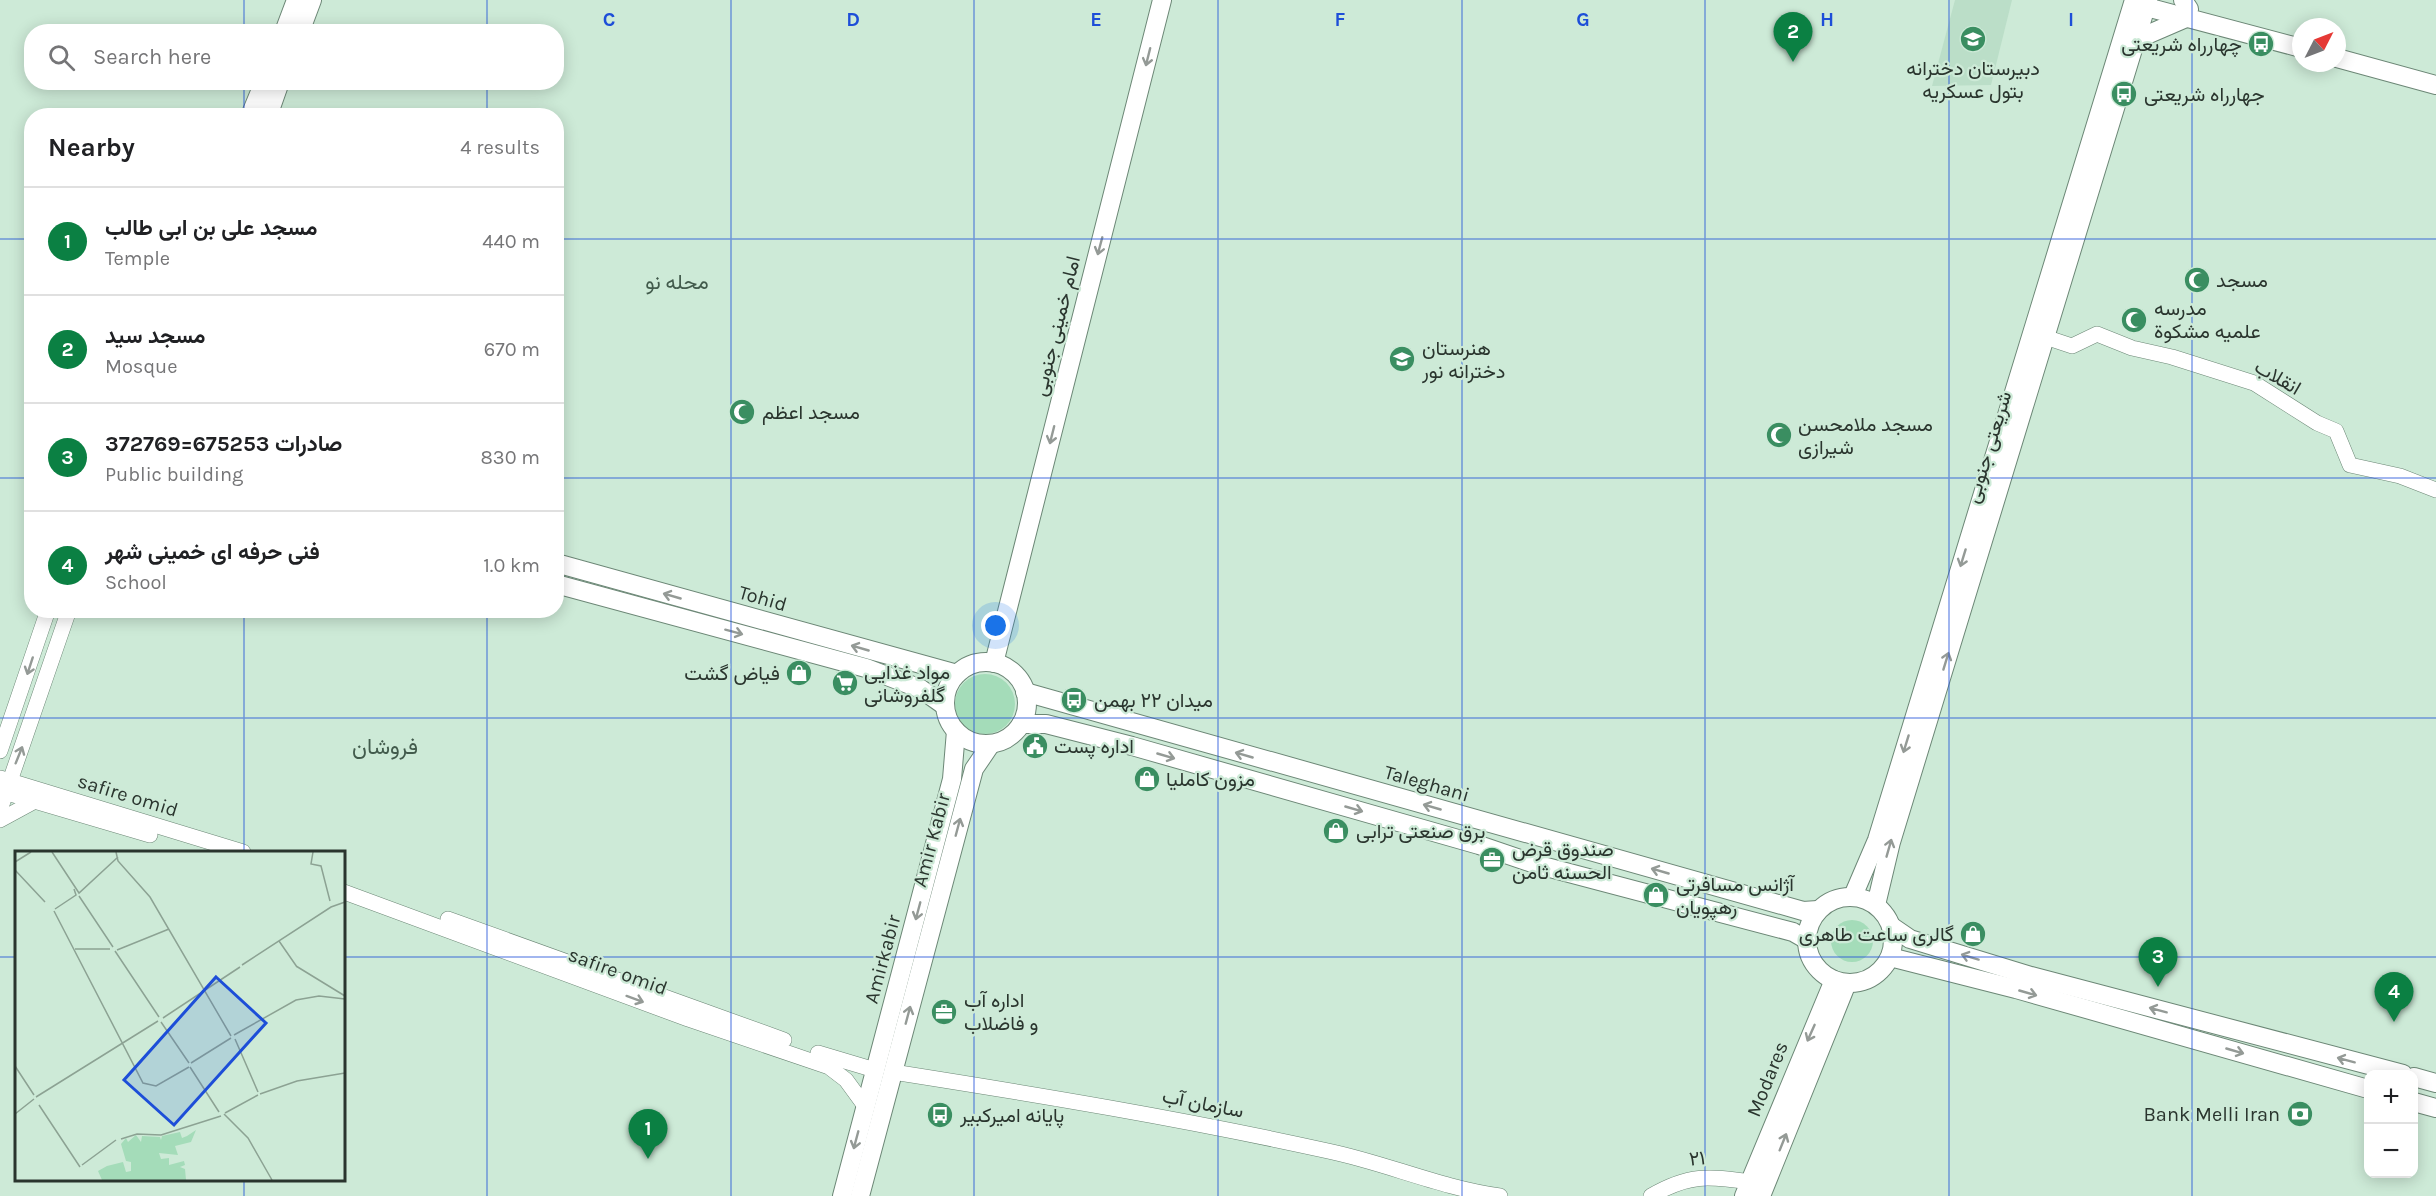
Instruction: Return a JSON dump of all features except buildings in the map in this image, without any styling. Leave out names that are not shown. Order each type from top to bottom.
[{"type":"main road","points":[[293,24],[296,0]]},
{"type":"main road","points":[[295,24],[312,0]]},
{"type":"main road","name":"امام خمینی جنوبی","points":[[994,663],[1162,0]]},
{"type":"main road","points":[[2142,1],[2160,1],[2292,45]]},
{"type":"main road","name":"شریعتی جنوبی","points":[[1876,905],[1891,842],[2135,40],[2142,1]]},
{"type":"main road","name":"شریعتی جنوبی","points":[[1853,896],[1876,840],[2142,1]]},
{"type":"main road","points":[[2135,40],[2186,9],[2292,37]]},
{"type":"main road","points":[[2346,51],[2436,76]]},
{"type":"main road","points":[[2346,60],[2436,85]]},
{"type":"main road","points":[[253,108],[261,90]]},
{"type":"main road","points":[[271,108],[277,90]]},
{"type":"main road","name":"Tohid","points":[[564,565],[957,674]]},
{"type":"main road","name":"Tohid","points":[[564,586],[866,668],[921,689],[945,705]]},
{"type":"main road","points":[[994,663],[1014,674],[1025,692],[1027,703],[1021,724],[1013,734],[991,744],[978,744],[956,731],[948,719],[945,705],[950,683],[957,674],[968,666],[994,663]]},
{"type":"main road","points":[[921,689],[928,685],[929,668]]},
{"type":"main road","name":"Taleghani","points":[[1025,692],[1054,702],[1803,910],[1818,910]]},
{"type":"main road","points":[[1046,724],[1043,716],[1045,708],[1054,702]]},
{"type":"main road","points":[[1021,724],[1046,724],[1143,749],[1479,845],[1535,864],[1793,932],[1807,940]]},
{"type":"main road","name":"Amirkabir","points":[[842,1196],[866,1106],[884,1071],[954,764],[956,731]]},
{"type":"main road","name":"Amir Kabir","points":[[860,1196],[884,1071],[974,769],[991,744]]},
{"type":"main road","points":[[954,764],[974,769]]},
{"type":"main road","points":[[1910,939],[1896,959],[1862,981],[1841,981],[1815,964],[1807,940],[1812,919],[1818,910],[1828,902],[1853,896],[1876,905],[1891,926],[1910,939],[2031,976],[2388,1070]]},
{"type":"main road","points":[[1891,926],[1896,959]]},
{"type":"main road","points":[[1896,959],[2016,989],[2364,1088]]},
{"type":"main road","name":"Modares","points":[[1752,1191],[1841,981]]},
{"type":"main road","points":[[2418,1078],[2436,1083]]},
{"type":"main road","points":[[2418,1103],[2436,1108]]},
{"type":"street","name":"انقلاب","points":[[2044,337],[2072,346],[2097,334],[2132,348],[2172,357],[2254,383],[2302,415],[2336,431],[2350,465],[2400,476],[2436,490]]},
{"type":"street","points":[[0,752],[14,717],[45,618]]},
{"type":"street","points":[[0,810],[4,785],[33,720],[66,618]]},
{"type":"street","points":[[14,717],[17,724],[22,726],[29,725],[33,720]]},
{"type":"street","name":"safire omid","points":[[4,785],[35,801],[207,851]]},
{"type":"street","name":"safire omid","points":[[4,785],[239,851]]},
{"type":"street","points":[[0,820],[35,801]]},
{"type":"street","name":"safire omid","points":[[345,883],[831,1057],[884,1071]]},
{"type":"street","name":"safire omid","points":[[345,892],[688,1019],[829,1067],[846,1080],[866,1106]]},
{"type":"street","name":"سازمان آب","points":[[884,1071],[1078,1100],[1209,1125],[1368,1159],[1465,1191],[1500,1196]]},
{"type":"street","name":"۲۱","points":[[1651,1196],[1675,1182],[1713,1177],[1752,1191]]},
{"type":"shaded area","name":"دبیرستان دخترانه بتول عسکریه","points":[[1955,0],[2012,0],[1991,85],[1932,86]]},
{"type":"shaded area","points":[[985,674],[1002,679],[1010,687],[1015,704],[1010,721],[1002,729],[985,734],[968,729],[960,721],[955,704],[960,687],[968,679]]},
{"type":"shaded area","points":[[1852,920],[1860,921],[1867,926],[1872,933],[1872,949],[1867,956],[1860,961],[1852,962],[1844,961],[1837,956],[1832,949],[1831,941],[1832,933],[1837,926],[1844,921]]},
{"type":"place","name":"دبیرستان دخترانه بتول عسکریه","points":[[1973,39]]},
{"type":"place","name":"چهارراه شریعتی","points":[[2261,44]]},
{"type":"place","name":"مسجد سید","points":[[1793,62]]},
{"type":"place","name":"جهارراه شریعتی","points":[[2124,94]]},
{"type":"place","name":"مسجد","points":[[2197,280]]},
{"type":"place","name":"مدرسه علمیه مشکوة","points":[[2134,320]]},
{"type":"place","name":"هنرستان دخترانه نور","points":[[1402,359]]},
{"type":"place","name":"مسجد اعظم","points":[[742,412]]},
{"type":"place","name":"مسجد ملامحسن شیرازی","points":[[1779,435]]},
{"type":"place","name":"فیاض گشت","points":[[799,673]]},
{"type":"place","name":"مواد غذایی گلفروشانی","points":[[845,683]]},
{"type":"place","name":"میدان ۲۲ بهمن","points":[[1074,700]]},
{"type":"place","name":"اداره پست","points":[[1035,746]]},
{"type":"place","name":"مزون کاملیا","points":[[1147,779]]},
{"type":"place","name":"برق صنعتی ترابی","points":[[1336,831]]},
{"type":"place","name":"صندوق قرض الحسنه ثامن","points":[[1492,860]]},
{"type":"place","name":"آژانس مسافرتی رهپویان","points":[[1656,895]]},
{"type":"place","name":"گالری ساعت طاهری","points":[[1973,934]]},
{"type":"place","name":"372769=675253 صادرات","points":[[2158,987]]},
{"type":"place","name":"اداره آب و فاضلاب","points":[[944,1012]]},
{"type":"place","name":"فنی حرفه ای خمینی شهر","points":[[2394,1022]]},
{"type":"place","name":"Bank Melli Iran","points":[[2300,1114]]},
{"type":"place","name":"پایانه امیرکبیر","points":[[940,1115]]},
{"type":"place","name":"مسجد علی بن ابی طالب","points":[[648,1159]]},
{"type":"district","name":"محله نو","points":[[677,282]]},
{"type":"district","name":"فروشان","points":[[385,746]]}]
